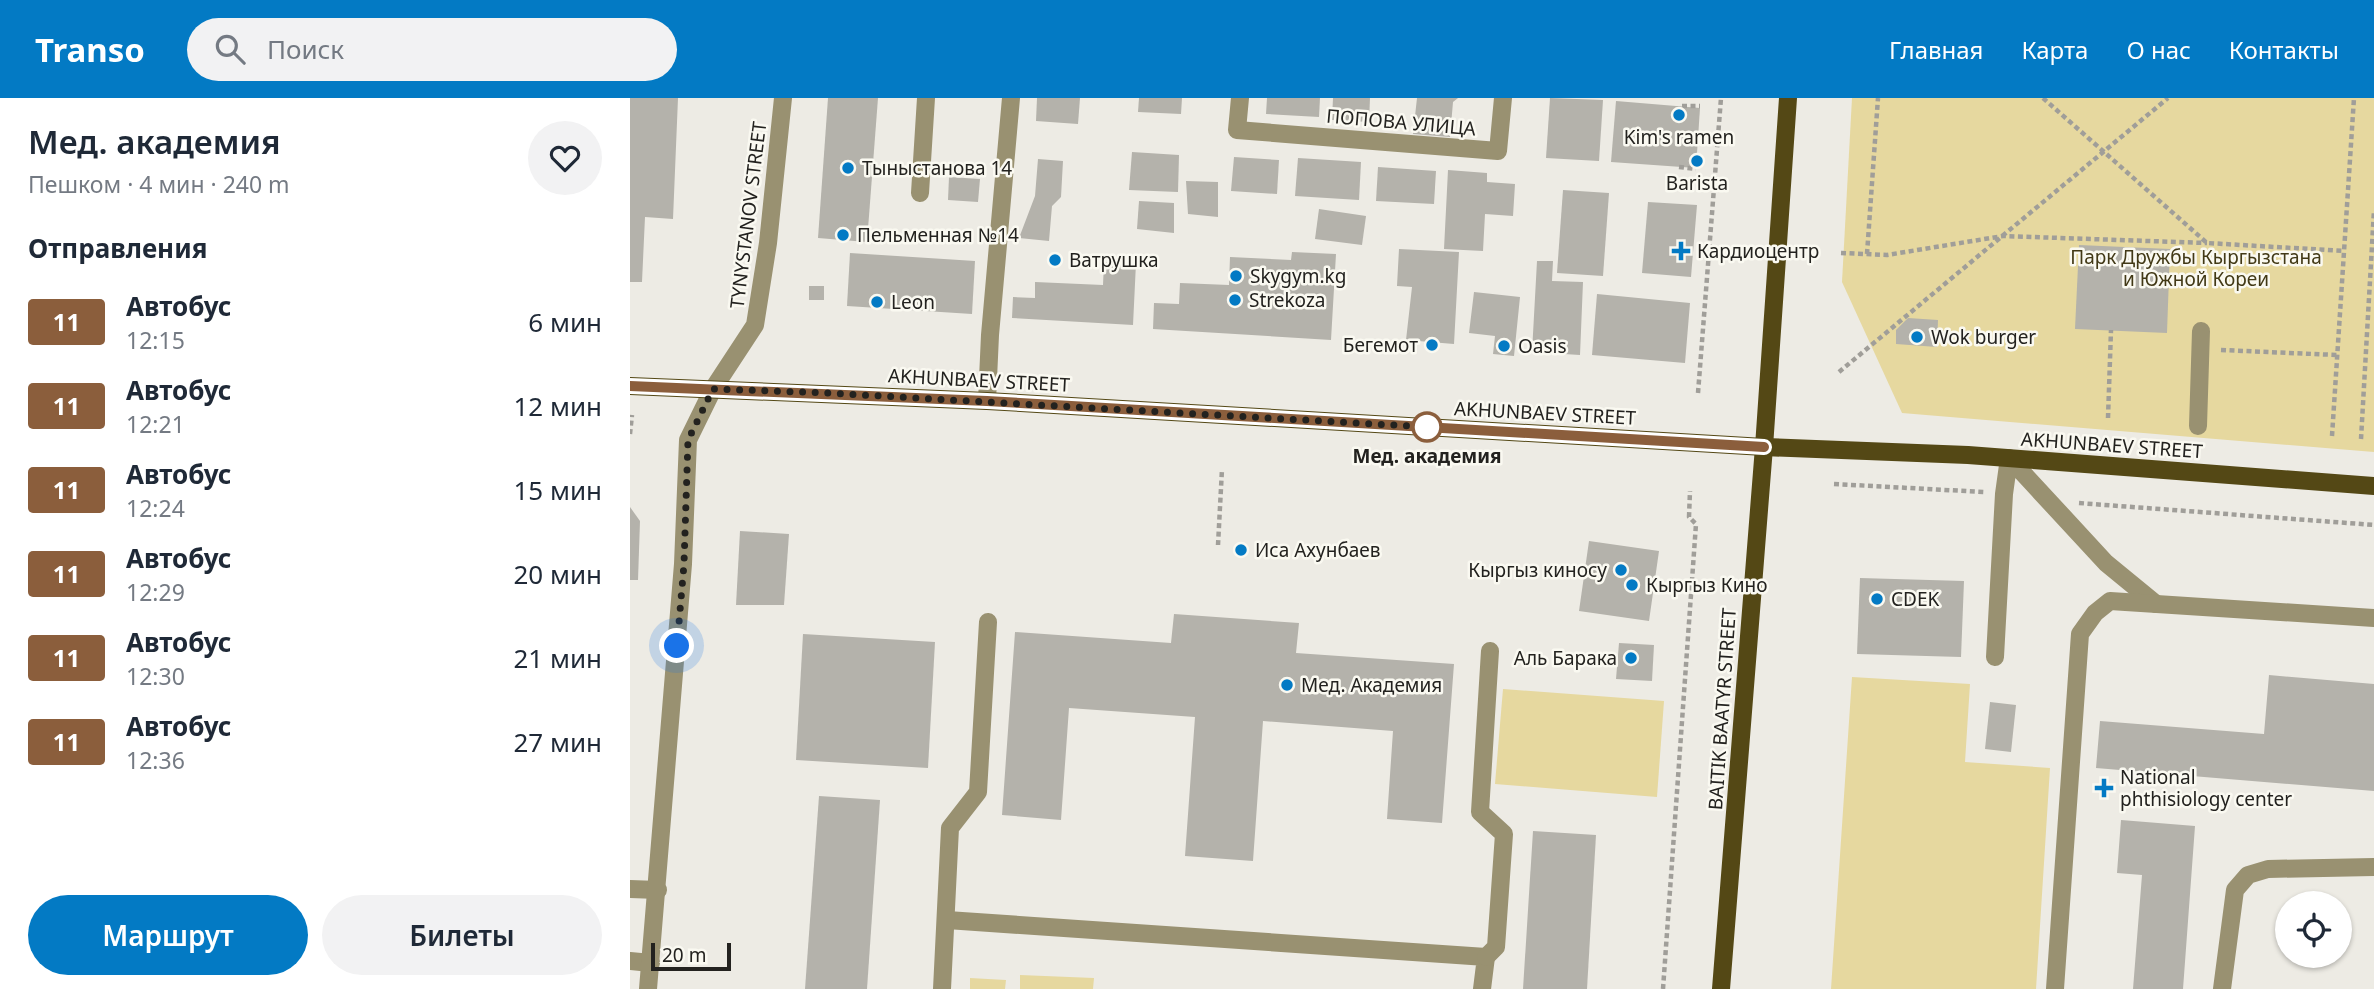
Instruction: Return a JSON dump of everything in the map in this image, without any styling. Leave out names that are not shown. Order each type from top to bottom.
[{"type":"main road","name":"BAITIK BAATYR STREET","points":[[1721,989],[1764,447],[1788,98]]},
{"type":"main road","name":"AKHUNBAEV STREET","points":[[630,386],[987,401],[1764,447],[2009,458],[2374,486]]},
{"type":"street","name":"TYNYSTANOV STREET","points":[[648,989],[684,564],[688,440],[713,389],[755,325],[768,243],[783,98]]},
{"type":"street","points":[[920,193],[926,98]]},
{"type":"street","points":[[987,401],[990,335],[1011,98]]},
{"type":"street","name":"ПОПОВА УЛИЦА","points":[[1240,98],[1237,130],[1498,151],[1503,98]]},
{"type":"street","points":[[2198,426],[2202,331]]},
{"type":"street","points":[[1995,657],[2004,494],[2009,458]]},
{"type":"street","points":[[2009,458],[2106,563],[2156,604]]},
{"type":"street","points":[[2055,989],[2080,634],[2095,613],[2110,601],[2374,618]]},
{"type":"street","points":[[942,989],[950,828],[978,792],[988,622]]},
{"type":"street","points":[[1482,989],[1486,957],[1496,947],[1504,834],[1480,811],[1490,651]]},
{"type":"street","points":[[2222,989],[2235,890],[2248,875],[2268,869],[2374,867]]},
{"type":"street","points":[[630,889],[658,890]]},
{"type":"street","points":[[947,920],[1486,957]]},
{"type":"street","points":[[630,961],[651,962]]},
{"type":"path","points":[[1698,393],[1721,98]]},
{"type":"path","points":[[1867,254],[1878,98]]},
{"type":"path","points":[[2043,98],[2207,243]]},
{"type":"path","points":[[1839,372],[2168,98]]},
{"type":"path","points":[[2332,436],[2354,98]]},
{"type":"path","points":[[1682,106],[1700,106]]},
{"type":"path","points":[[1679,167],[1696,169]]},
{"type":"path","points":[[2361,439],[2374,210]]},
{"type":"path","points":[[1841,253],[1886,255],[2004,236],[2344,251]]},
{"type":"path","points":[[2108,418],[2111,330]]},
{"type":"path","points":[[2221,350],[2337,355]]},
{"type":"path","points":[[2365,357],[2374,357]]},
{"type":"path","points":[[630,434],[632,415]]},
{"type":"path","points":[[1218,545],[1222,469]]},
{"type":"path","points":[[1834,484],[2004,494]]},
{"type":"path","points":[[1662,989],[1696,524],[1689,517],[1690,491]]},
{"type":"path","points":[[2047,499],[2374,525]]},
{"type":"green space","name":"Парк Дружбы Кыргызстана и Южной Кореи","points":[[1852,98],[2374,98],[2374,452],[1902,413],[1842,282]]},
{"type":"green space","points":[[1852,677],[1970,684],[1965,762],[2050,768],[2036,989],[1831,989]]},
{"type":"green space","points":[[1503,689],[1664,701],[1657,797],[1495,784]]},
{"type":"green space","points":[[1020,975],[1094,978],[1093,989],[1020,989]]},
{"type":"green space","points":[[970,978],[1006,980],[1005,989],[970,989]]},
{"type":"building","points":[[630,98],[678,98],[673,219],[645,217],[642,282],[630,282]]},
{"type":"building","name":"Тыныстанова 14","points":[[828,98],[878,98],[867,242],[818,238]]},
{"type":"building","points":[[1037,98],[1080,98],[1078,124],[1036,121]]},
{"type":"building","points":[[1139,98],[1182,98],[1181,114],[1138,112]]},
{"type":"building","points":[[1267,98],[1320,98],[1319,117],[1266,114]]},
{"type":"building","points":[[1333,98],[1370,98],[1369,122],[1332,120]]},
{"type":"building","points":[[1417,98],[1458,98],[1453,102],[1450,137],[1413,134]]},
{"type":"building","points":[[1550,98],[1603,100],[1599,161],[1546,158]]},
{"type":"building","points":[[1616,101],[1700,108],[1696,168],[1611,162]]},
{"type":"building","points":[[1132,152],[1179,155],[1178,192],[1129,190]]},
{"type":"building","points":[[1234,157],[1279,160],[1277,194],[1231,191]]},
{"type":"building","points":[[1298,158],[1361,162],[1359,200],[1295,196]]},
{"type":"building","points":[[1038,159],[1063,161],[1061,197],[1052,206],[1049,241],[1019,238],[1035,196]]},
{"type":"building","points":[[1378,167],[1436,171],[1434,204],[1376,201]]},
{"type":"building","points":[[1448,170],[1487,173],[1487,182],[1515,184],[1513,216],[1485,214],[1483,251],[1444,249]]},
{"type":"building","points":[[949,177],[980,179],[978,202],[948,200]]},
{"type":"building","points":[[1186,181],[1218,182],[1218,217],[1188,214]]},
{"type":"building","points":[[1563,190],[1609,193],[1603,276],[1557,273]]},
{"type":"building","points":[[1139,201],[1174,203],[1174,233],[1137,229]]},
{"type":"building","points":[[1648,202],[1697,205],[1691,277],[1642,273]]},
{"type":"building","points":[[1319,209],[1366,216],[1362,245],[1315,239]]},
{"type":"building","points":[[2079,245],[2170,249],[2167,333],[2075,329]]},
{"type":"building","points":[[1399,249],[1459,252],[1454,344],[1406,340],[1412,287],[1397,286]]},
{"type":"building","points":[[1292,252],[1336,254],[1331,340],[1153,329],[1154,303],[1179,304],[1180,283],[1229,285],[1230,257],[1291,260]]},
{"type":"building","points":[[850,253],[975,261],[972,314],[847,306]]},
{"type":"building","points":[[1537,261],[1553,261],[1552,281],[1583,282],[1580,355],[1532,352]]},
{"type":"building","points":[[1104,262],[1136,263],[1133,325],[1012,318],[1013,297],[1035,298],[1035,282],[1103,285]]},
{"type":"building","points":[[809,286],[824,286],[824,300],[809,300]]},
{"type":"building","points":[[1474,292],[1520,297],[1514,356],[1493,354],[1495,336],[1469,333]]},
{"type":"building","points":[[1597,294],[1690,303],[1685,363],[1592,355]]},
{"type":"building","name":"Wok burger","points":[[1908,318],[1938,320],[1937,347],[1896,344],[1896,330]]},
{"type":"building","points":[[630,507],[640,521],[638,580],[630,580]]},
{"type":"building","points":[[740,531],[789,534],[784,605],[736,605]]},
{"type":"building","name":"Кыргыз киносу","points":[[1589,541],[1659,551],[1649,621],[1579,611]]},
{"type":"building","points":[[1860,578],[1964,581],[1961,657],[1857,654]]},
{"type":"building","points":[[1174,614],[1299,623],[1296,653],[1454,664],[1442,823],[1387,819],[1393,731],[1263,721],[1253,861],[1185,856],[1195,717],[1069,708],[1061,820],[1002,815],[1015,632],[1171,643]]},
{"type":"building","points":[[803,634],[935,642],[928,768],[796,760]]},
{"type":"building","points":[[1619,643],[1654,645],[1652,681],[1616,679]]},
{"type":"building","points":[[2269,675],[2374,684],[2374,791],[2096,768],[2100,721],[2264,734]]},
{"type":"building","points":[[1990,702],[2016,705],[2011,752],[1985,749]]},
{"type":"building","points":[[819,796],[880,800],[867,989],[805,989]]},
{"type":"building","points":[[2121,820],[2195,826],[2183,989],[2133,989],[2142,875],[2117,873]]},
{"type":"building","points":[[1533,831],[1596,835],[1587,989],[1523,989]]},
{"type":"bus line","name":"11","points":[[630,386],[801,391],[987,401],[1764,447]]},
{"type":"place","name":"Kim's ramen","points":[[1679,115]]},
{"type":"place","name":"Barista","points":[[1697,161]]},
{"type":"place","name":"Тыныстанова 14","points":[[848,168]]},
{"type":"place","name":"Пельменная №14","points":[[843,235]]},
{"type":"place","name":"Кардиоцентр","points":[[1681,251]]},
{"type":"place","name":"Ватрушка","points":[[1055,260]]},
{"type":"place","name":"Skygym.kg","points":[[1236,276]]},
{"type":"place","name":"Strekoza","points":[[1235,300]]},
{"type":"place","name":"Leon","points":[[877,302]]},
{"type":"place","name":"Wok burger","points":[[1917,337]]},
{"type":"place","name":"Бегемот","points":[[1432,345]]},
{"type":"place","name":"Oasis","points":[[1504,346]]},
{"type":"place","name":"Мед. академия","points":[[1427,427]]},
{"type":"place","name":"Иса Ахунбаев","points":[[1241,550]]},
{"type":"place","name":"Кыргыз киносу","points":[[1621,570]]},
{"type":"place","name":"Кыргыз Кино","points":[[1632,585]]},
{"type":"place","name":"CDEK","points":[[1877,599]]},
{"type":"place","name":"Аль Барака","points":[[1631,658]]},
{"type":"place","name":"Мед. Академия","points":[[1287,685]]},
{"type":"place","name":"National phthisiology center","points":[[2104,788]]},
{"type":"route","points":[[677,646],[684,564],[688,440],[713,389],[801,391],[1427,427]]}]
